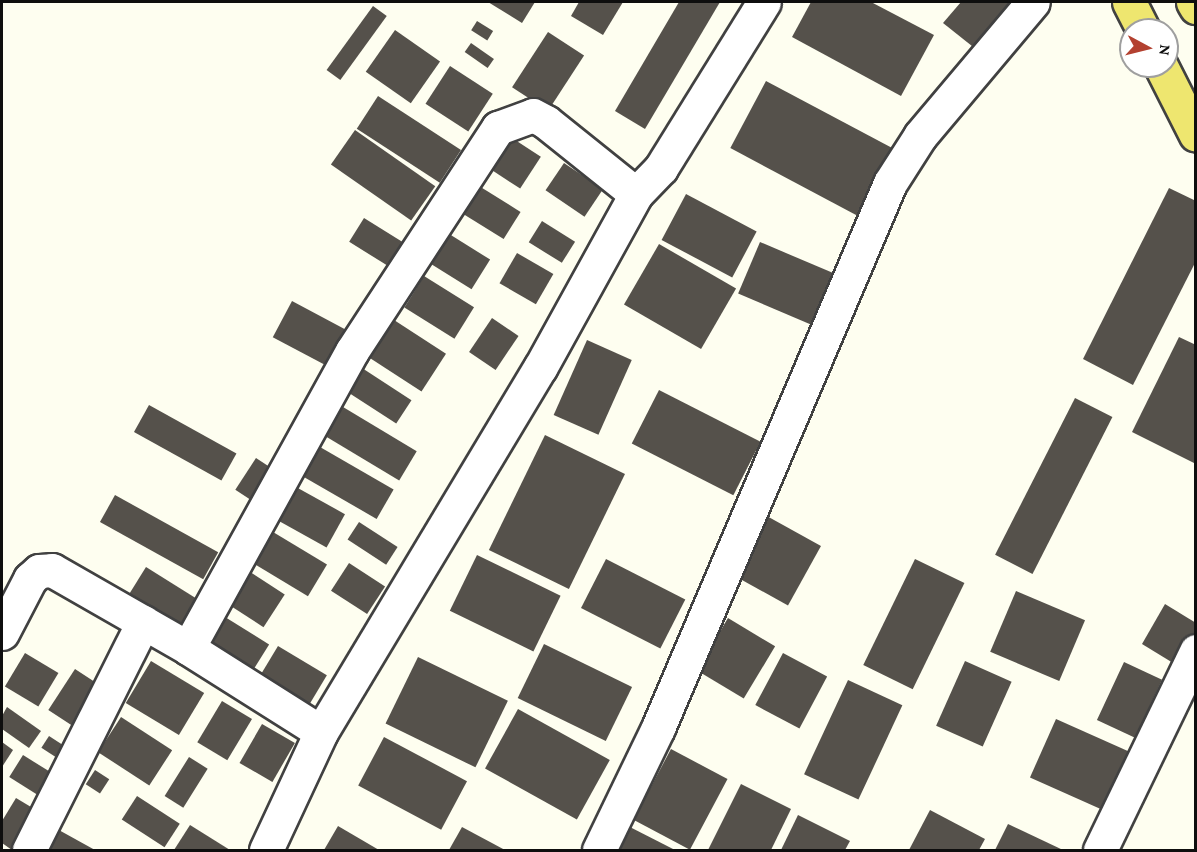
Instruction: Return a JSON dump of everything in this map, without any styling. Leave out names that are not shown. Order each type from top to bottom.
[{"type":"main road","points":[[1129,2],[1137,18]]},
{"type":"main road","points":[[1193,2],[1196,7]]},
{"type":"main road","points":[[1167,78],[1196,135]]},
{"type":"street","points":[[266,850],[321,732],[540,368],[636,194],[661,168],[764,2]]},
{"type":"street","points":[[599,850],[658,728],[890,183],[920,136],[1033,2]]},
{"type":"street","points":[[188,648],[361,335],[498,128],[533,116],[546,122],[636,194]]},
{"type":"street","points":[[2,633],[30,579],[39,571],[52,570],[188,648],[321,732]]},
{"type":"street","points":[[29,850],[143,622]]},
{"type":"street","points":[[1100,850],[1196,651]]},
{"type":"building","points":[[488,2],[535,2],[522,23]]},
{"type":"building","points":[[579,2],[623,2],[603,35],[571,16]]},
{"type":"building","points":[[679,2],[720,2],[645,129],[615,111]]},
{"type":"building","points":[[811,2],[871,2],[934,35],[901,96],[792,37]]},
{"type":"building","points":[[961,2],[1010,2],[1019,8],[982,54],[943,23]]},
{"type":"building","points":[[373,6],[387,16],[340,80],[327,70]]},
{"type":"building","points":[[477,21],[493,31],[487,40],[471,30]]},
{"type":"building","points":[[395,30],[440,62],[411,103],[366,72]]},
{"type":"building","points":[[548,32],[584,55],[548,111],[512,87]]},
{"type":"building","points":[[471,43],[494,59],[488,68],[465,52]]},
{"type":"building","points":[[450,66],[493,94],[468,132],[425,104]]},
{"type":"building","points":[[766,81],[893,149],[857,216],[730,148]]},
{"type":"building","points":[[378,96],[461,150],[440,183],[357,129]]},
{"type":"building","points":[[355,130],[435,186],[411,221],[331,164]]},
{"type":"building","points":[[509,136],[541,157],[520,189],[488,168]]},
{"type":"building","points":[[564,163],[603,189],[585,217],[546,190]]},
{"type":"building","points":[[479,186],[521,212],[504,239],[462,213]]},
{"type":"building","points":[[1169,188],[1196,201],[1196,261],[1133,385],[1083,359]]},
{"type":"building","points":[[686,194],[757,232],[732,277],[662,240]]},
{"type":"building","points":[[364,218],[402,242],[387,266],[349,242]]},
{"type":"building","points":[[542,221],[575,242],[562,263],[529,242]]},
{"type":"building","points":[[446,232],[490,260],[472,289],[427,262]]},
{"type":"building","points":[[760,242],[846,278],[824,330],[738,294]]},
{"type":"building","points":[[659,244],[736,288],[701,349],[624,305]]},
{"type":"building","points":[[517,253],[553,274],[536,304],[500,283]]},
{"type":"building","points":[[424,276],[474,307],[454,339],[404,307]]},
{"type":"building","points":[[292,301],[345,329],[326,365],[273,337]]},
{"type":"building","points":[[492,318],[519,336],[496,370],[469,352]]},
{"type":"building","points":[[394,320],[446,354],[421,392],[369,358]]},
{"type":"building","points":[[1179,337],[1196,345],[1196,464],[1132,432]]},
{"type":"building","points":[[587,340],[632,360],[598,435],[554,415]]},
{"type":"building","points":[[362,368],[411,400],[396,424],[347,391]]},
{"type":"building","points":[[659,390],[761,442],[733,495],[632,443]]},
{"type":"building","points":[[1075,398],[1112,417],[1033,574],[995,555]]},
{"type":"building","points":[[149,405],[236,453],[221,481],[134,432]]},
{"type":"building","points":[[343,407],[417,451],[399,480],[325,436]]},
{"type":"building","points":[[545,435],[625,474],[569,589],[489,550]]},
{"type":"building","points":[[320,447],[394,489],[377,519],[303,476]]},
{"type":"building","points":[[256,458],[273,469],[252,501],[235,490]]},
{"type":"building","points":[[296,487],[345,514],[327,547],[278,520]]},
{"type":"building","points":[[115,495],[218,552],[203,579],[100,522]]},
{"type":"building","points":[[765,515],[821,546],[788,606],[732,574]]},
{"type":"building","points":[[359,522],[398,547],[386,565],[348,540]]},
{"type":"building","points":[[273,532],[327,564],[308,596],[254,564]]},
{"type":"building","points":[[477,555],[561,596],[533,651],[450,611]]},
{"type":"building","points":[[606,559],[685,599],[660,648],[581,608]]},
{"type":"building","points":[[915,559],[964,583],[913,689],[863,665]]},
{"type":"building","points":[[349,563],[385,586],[367,614],[331,591]]},
{"type":"building","points":[[146,567],[201,601],[184,629],[129,594]]},
{"type":"building","points":[[247,570],[285,595],[263,627],[226,603]]},
{"type":"building","points":[[1016,591],[1085,620],[1059,681],[990,652]]},
{"type":"building","points":[[1165,604],[1196,623],[1196,636],[1178,666],[1142,644]]},
{"type":"building","points":[[225,617],[269,645],[253,670],[209,642]]},
{"type":"building","points":[[728,618],[775,646],[744,699],[697,670]]},
{"type":"building","points":[[544,644],[632,687],[606,741],[518,698]]},
{"type":"building","points":[[278,646],[327,675],[308,706],[259,677]]},
{"type":"building","points":[[25,653],[58,673],[38,707],[5,686]]},
{"type":"building","points":[[783,653],[827,676],[799,729],[755,705]]},
{"type":"building","points":[[418,657],[508,701],[475,767],[386,724]]},
{"type":"building","points":[[151,661],[204,693],[179,735],[126,703]]},
{"type":"building","points":[[965,661],[1012,682],[983,747],[936,726]]},
{"type":"building","points":[[1124,662],[1162,680],[1135,738],[1097,720]]},
{"type":"building","points":[[75,669],[101,686],[74,727],[48,710]]},
{"type":"building","points":[[848,680],[902,705],[858,800],[804,774]]},
{"type":"building","points":[[222,701],[252,719],[227,760],[197,742]]},
{"type":"building","points":[[7,707],[41,731],[29,748],[2,729],[2,716]]},
{"type":"building","points":[[518,709],[610,760],[577,819],[485,768]]},
{"type":"building","points":[[121,717],[172,750],[149,785],[98,752]]},
{"type":"building","points":[[1056,719],[1137,755],[1111,814],[1030,777]]},
{"type":"building","points":[[262,724],[295,743],[272,782],[240,763]]},
{"type":"building","points":[[49,736],[63,745],[56,757],[41,748]]},
{"type":"building","points":[[384,737],[467,781],[441,830],[358,786]]},
{"type":"building","points":[[2,742],[13,750],[2,767]]},
{"type":"building","points":[[671,749],[728,779],[690,850],[633,820]]},
{"type":"building","points":[[23,755],[54,774],[40,796],[9,777]]},
{"type":"building","points":[[189,757],[208,769],[183,808],[165,796]]},
{"type":"building","points":[[95,770],[109,779],[100,794],[86,784]]},
{"type":"building","points":[[741,784],[791,809],[771,850],[708,850]]},
{"type":"building","points":[[137,796],[180,824],[165,847],[122,819]]},
{"type":"building","points":[[16,798],[36,810],[12,850],[2,843],[2,821]]},
{"type":"building","points":[[930,810],[985,839],[979,850],[909,850]]},
{"type":"building","points":[[798,815],[850,841],[845,850],[781,850]]},
{"type":"building","points":[[624,824],[675,850],[611,850]]},
{"type":"building","points":[[1008,824],[1063,850],[995,850]]},
{"type":"building","points":[[190,825],[230,850],[174,850]]},
{"type":"building","points":[[338,826],[379,850],[324,850]]},
{"type":"building","points":[[462,827],[505,850],[449,850]]},
{"type":"building","points":[[57,829],[95,850],[45,850]]}]
